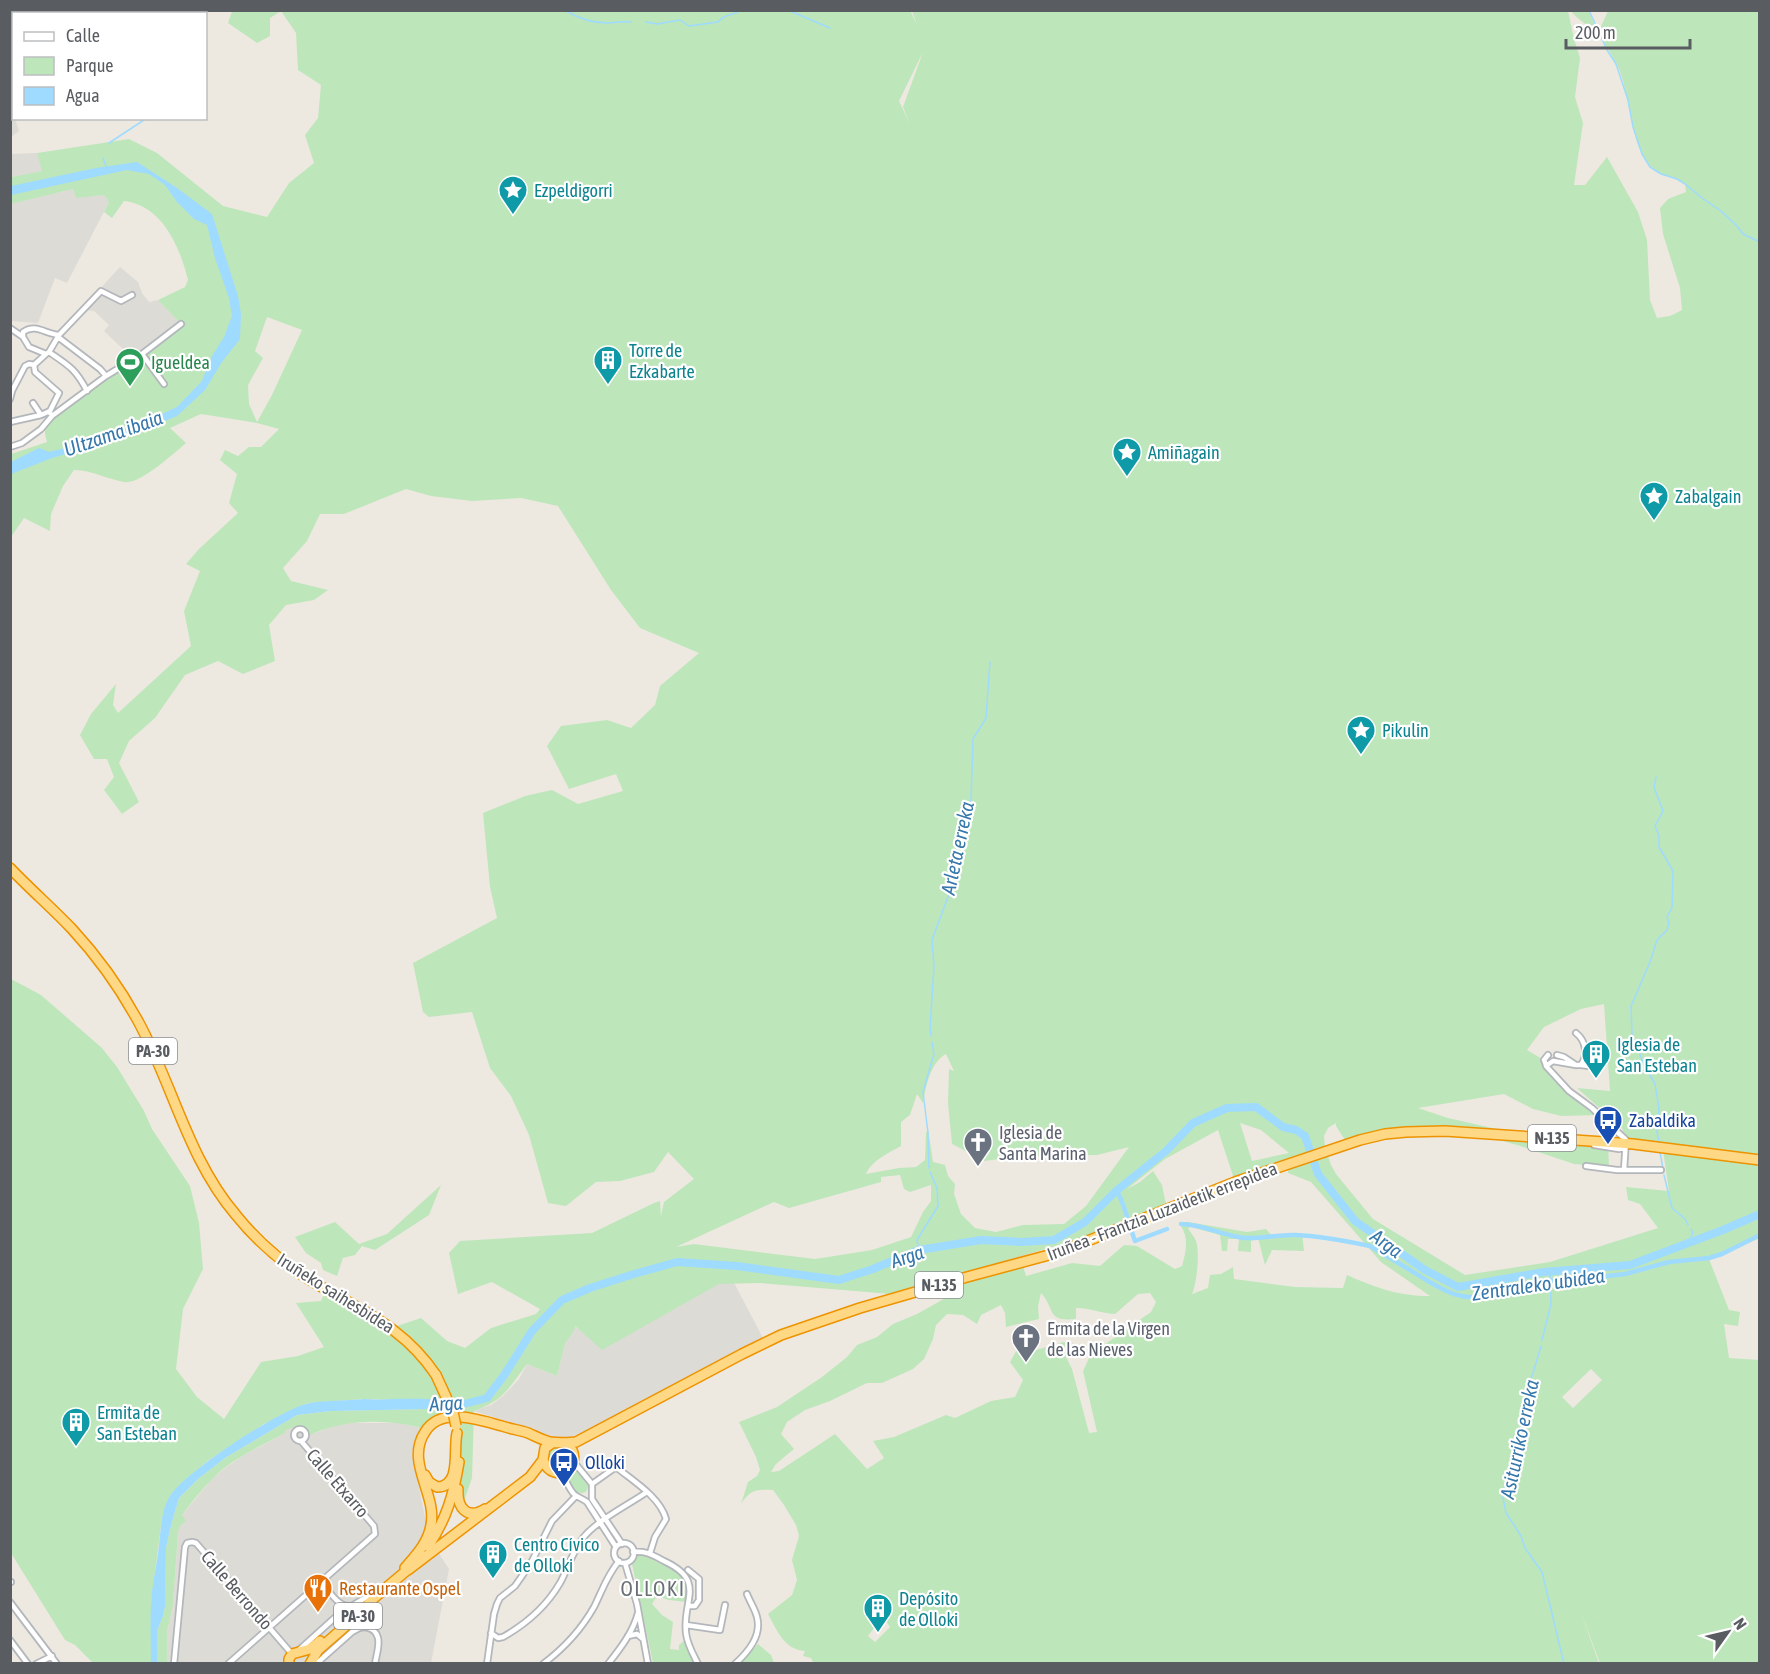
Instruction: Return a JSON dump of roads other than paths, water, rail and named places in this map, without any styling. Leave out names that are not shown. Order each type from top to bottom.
[{"type":"highway","name":"Iruñeko saihesbidea","points":[[10,868],[73,930],[102,965],[126,1001],[150,1044],[195,1152],[219,1194],[237,1216],[269,1250],[293,1269],[385,1323],[416,1347],[436,1375],[453,1412],[457,1430],[459,1462]]},
{"type":"highway","name":"Iruñea - Frantzia Luzaidetik errepidea","points":[[593,1433],[781,1335],[860,1308],[1070,1249],[1203,1193],[1301,1159],[1385,1134],[1425,1131],[1574,1140],[1760,1160]]},
{"type":"highway","points":[[406,1569],[419,1552],[431,1525],[430,1503],[420,1466],[418,1447],[429,1426],[442,1419],[466,1417],[527,1432],[552,1443]]},
{"type":"highway","points":[[442,1419],[426,1433],[421,1446],[421,1462],[425,1477],[437,1487],[446,1485],[452,1480],[457,1430]]},
{"type":"highway","points":[[516,1430],[534,1442],[549,1470]]},
{"type":"highway","name":"N-135","points":[[552,1443],[576,1442],[593,1433]]},
{"type":"highway","name":"N-135","points":[[562,1472],[569,1468],[573,1457],[593,1433]]},
{"type":"highway","points":[[530,1477],[543,1456],[545,1448],[552,1443]]},
{"type":"highway","points":[[567,1444],[573,1457]]},
{"type":"highway","points":[[459,1462],[458,1501],[461,1509],[466,1512],[481,1512],[500,1500]]},
{"type":"highway","name":"PA-30","points":[[312,1663],[318,1650],[420,1557],[434,1538],[449,1507],[459,1462]]},
{"type":"highway","points":[[406,1569],[530,1477],[549,1470],[562,1472]]},
{"type":"highway","name":"PA-30","points":[[292,1657],[310,1649],[370,1595],[406,1569]]},
{"type":"highway","points":[[292,1657],[309,1658],[312,1663]]},
{"type":"street","points":[[10,399],[25,366],[34,365],[47,353],[58,336],[102,291],[121,301],[132,295]]},
{"type":"street","points":[[10,422],[51,413],[142,354],[181,324]]},
{"type":"street","points":[[10,328],[23,337],[29,347],[47,353],[77,373],[87,390]]},
{"type":"street","points":[[23,337],[23,332],[26,330],[37,328],[58,336],[106,376]]},
{"type":"street","points":[[142,354],[164,384]]},
{"type":"street","points":[[10,447],[41,429],[59,393],[35,372],[34,365]]},
{"type":"street","points":[[33,403],[41,415]]},
{"type":"street","points":[[1576,1033],[1583,1039],[1585,1049],[1585,1057],[1578,1065]]},
{"type":"street","points":[[1557,1054],[1578,1065]]},
{"type":"street","points":[[1548,1055],[1544,1060],[1546,1066],[1569,1091],[1592,1108],[1626,1140],[1624,1170]]},
{"type":"street","points":[[1546,1066],[1553,1061],[1597,1067]]},
{"type":"street","points":[[1586,1166],[1624,1170],[1662,1170]]},
{"type":"street","name":"Calle Etxarro","points":[[301,1441],[374,1526],[376,1532],[373,1538],[322,1582]]},
{"type":"street","points":[[573,1457],[592,1484],[592,1499],[616,1547],[615,1556],[619,1561],[625,1563]]},
{"type":"street","points":[[592,1484],[616,1467],[646,1492],[664,1512],[666,1519],[655,1537],[650,1553]]},
{"type":"street","points":[[562,1472],[576,1496],[587,1502],[622,1544]]},
{"type":"street","points":[[582,1498],[592,1492]]},
{"type":"street","points":[[488,1651],[503,1637],[535,1615],[560,1583],[583,1538],[593,1528],[646,1492]]},
{"type":"street","points":[[487,1664],[494,1614],[500,1598],[515,1586],[526,1572],[552,1521],[576,1496]]},
{"type":"street","name":"Calle Berrondo","points":[[174,1664],[184,1550],[190,1542],[196,1543],[292,1657]]},
{"type":"street","points":[[616,1547],[628,1544],[633,1552],[632,1558],[625,1563]]},
{"type":"street","points":[[633,1552],[650,1553],[675,1566],[687,1578],[690,1590],[686,1625],[687,1641],[698,1664]]},
{"type":"street","points":[[543,1664],[568,1642],[584,1622],[609,1574],[619,1561]]},
{"type":"street","points":[[625,1563],[638,1610],[648,1664]]},
{"type":"street","points":[[688,1570],[699,1579],[699,1600],[695,1606],[688,1606]]},
{"type":"street","points":[[228,1664],[322,1582],[339,1603],[345,1606],[351,1605]]},
{"type":"street","points":[[735,1664],[749,1650],[757,1630],[757,1617],[747,1594]]},
{"type":"street","points":[[292,1657],[351,1605],[370,1595]]},
{"type":"street","points":[[10,1602],[57,1664]]},
{"type":"street","points":[[686,1625],[720,1630],[725,1605]]},
{"type":"street","points":[[608,1664],[628,1636],[638,1610]]},
{"type":"street","points":[[352,1632],[359,1614]]},
{"type":"street","points":[[312,1663],[357,1628],[367,1626],[377,1635],[375,1664]]},
{"type":"street","points":[[491,1633],[498,1638],[503,1637]]},
{"type":"street","points":[[628,1636],[637,1634],[643,1638]]},
{"type":"street","points":[[10,1640],[28,1664]]},
{"type":"street","points":[[36,1664],[52,1656]]},
{"type":"water","points":[[137,162],[212,214],[238,296],[241,314],[240,339],[222,362],[205,390],[177,416],[125,437],[52,458],[11,474],[11,462],[39,448],[49,452],[101,439],[177,407],[202,381],[212,356],[224,337],[232,316],[229,298],[215,258],[207,225],[194,219],[177,202],[165,185],[149,174],[127,170],[11,195],[11,186]]},
{"type":"water","points":[[365,1399],[424,1399],[456,1404],[428,1409],[331,1411],[297,1415],[225,1458],[198,1479],[179,1498],[171,1525],[166,1548],[165,1606],[157,1631],[157,1663],[151,1664],[152,1597],[162,1520],[170,1496],[179,1485],[214,1457],[278,1416],[310,1403]]},
{"type":"waterway","points":[[564,10],[596,22],[631,22]]},
{"type":"waterway","points":[[646,22],[657,24],[680,20],[689,26],[718,22],[741,10]]},
{"type":"waterway","points":[[769,10],[790,11],[830,28]]},
{"type":"waterway","points":[[1589,10],[1616,64],[1628,100],[1633,127],[1642,154],[1650,167],[1685,184],[1721,211],[1743,234],[1760,242]]},
{"type":"waterway","points":[[109,143],[144,120]]},
{"type":"waterway","points":[[103,158],[106,166]]},
{"type":"waterway","name":"Arleta erreka","points":[[931,1036],[934,966],[932,940],[952,886],[955,853],[967,822],[971,800],[973,739],[986,718],[990,662]]},
{"type":"waterway","points":[[1635,1042],[1632,1035],[1631,1006],[1657,940],[1667,930],[1669,923],[1667,917],[1672,908],[1673,871],[1659,847],[1659,836],[1655,826],[1663,811],[1654,787],[1656,777]]},
{"type":"waterway","name":"Arleta erreka","points":[[929,1168],[923,1092],[934,1054],[932,1042]]},
{"type":"waterway","points":[[1638,1050],[1655,1084],[1659,1108],[1657,1132],[1659,1143]]},
{"type":"waterway","name":"Arga","points":[[446,1403],[464,1404],[487,1398],[532,1331],[562,1300],[590,1288],[677,1262],[737,1266],[839,1280],[919,1250],[981,1240],[1022,1242],[1054,1240],[1085,1222],[1116,1191],[1166,1151],[1193,1123],[1227,1108],[1256,1107],[1283,1127],[1296,1130],[1305,1136],[1318,1174],[1355,1221],[1425,1270],[1458,1287],[1544,1272],[1630,1265],[1760,1214]]},
{"type":"waterway","points":[[1660,1152],[1663,1169]]},
{"type":"waterway","name":"Arleta erreka","points":[[919,1250],[917,1240],[938,1206],[937,1188],[930,1172]]},
{"type":"waterway","points":[[1664,1175],[1672,1208],[1685,1219],[1688,1225]]},
{"type":"waterway","name":"Zentraleko ubidea","points":[[1117,1191],[1135,1241],[1167,1229]]},
{"type":"waterway","name":"Zentraleko ubidea","points":[[1181,1224],[1245,1238],[1290,1235],[1333,1239],[1370,1246],[1439,1288],[1460,1296],[1470,1297],[1492,1292],[1497,1295],[1518,1287],[1556,1280],[1625,1274],[1669,1262],[1709,1258],[1760,1235]]},
{"type":"waterway","points":[[1688,1243],[1693,1233],[1691,1229]]},
{"type":"waterway","name":"Asiturriko erreka","points":[[1542,1340],[1551,1304],[1550,1272]]},
{"type":"waterway","name":"Asiturriko erreka","points":[[1541,1346],[1526,1392],[1528,1407],[1503,1498],[1506,1513],[1521,1536],[1525,1548],[1542,1572],[1564,1664]]},
{"type":"place","name":"Ezpeldigorri","points":[[513,216]]},
{"type":"place","name":"Torre de Ezkabarte","points":[[608,386]]},
{"type":"place","name":"Igueldea","points":[[130,388]]},
{"type":"place","name":"Amiñagain","points":[[1127,478]]},
{"type":"place","name":"Zabalgain","points":[[1654,522]]},
{"type":"place","name":"Pikulin","points":[[1361,756]]},
{"type":"place","name":"Iglesia de San Esteban","points":[[1596,1080]]},
{"type":"place","name":"Zabaldika","points":[[1608,1146]]},
{"type":"place","name":"Iglesia de Santa Marina","points":[[978,1168]]},
{"type":"place","name":"Ermita de la Virgen de las Nieves","points":[[1026,1364]]},
{"type":"place","name":"Ermita de San Esteban","points":[[76,1448]]},
{"type":"place","name":"Olloki","points":[[564,1488]]},
{"type":"place","name":"Centro Cívico de Olloki","points":[[493,1580]]},
{"type":"place","name":"Restaurante Ospel","points":[[318,1614]]},
{"type":"place","name":"Depósito de Olloki","points":[[878,1634]]},
{"type":"district","name":"OLLOKI","points":[[653,1588]]},
{"type":"water label","name":"Ultzama ibaia","points":[[113,433]]}]
